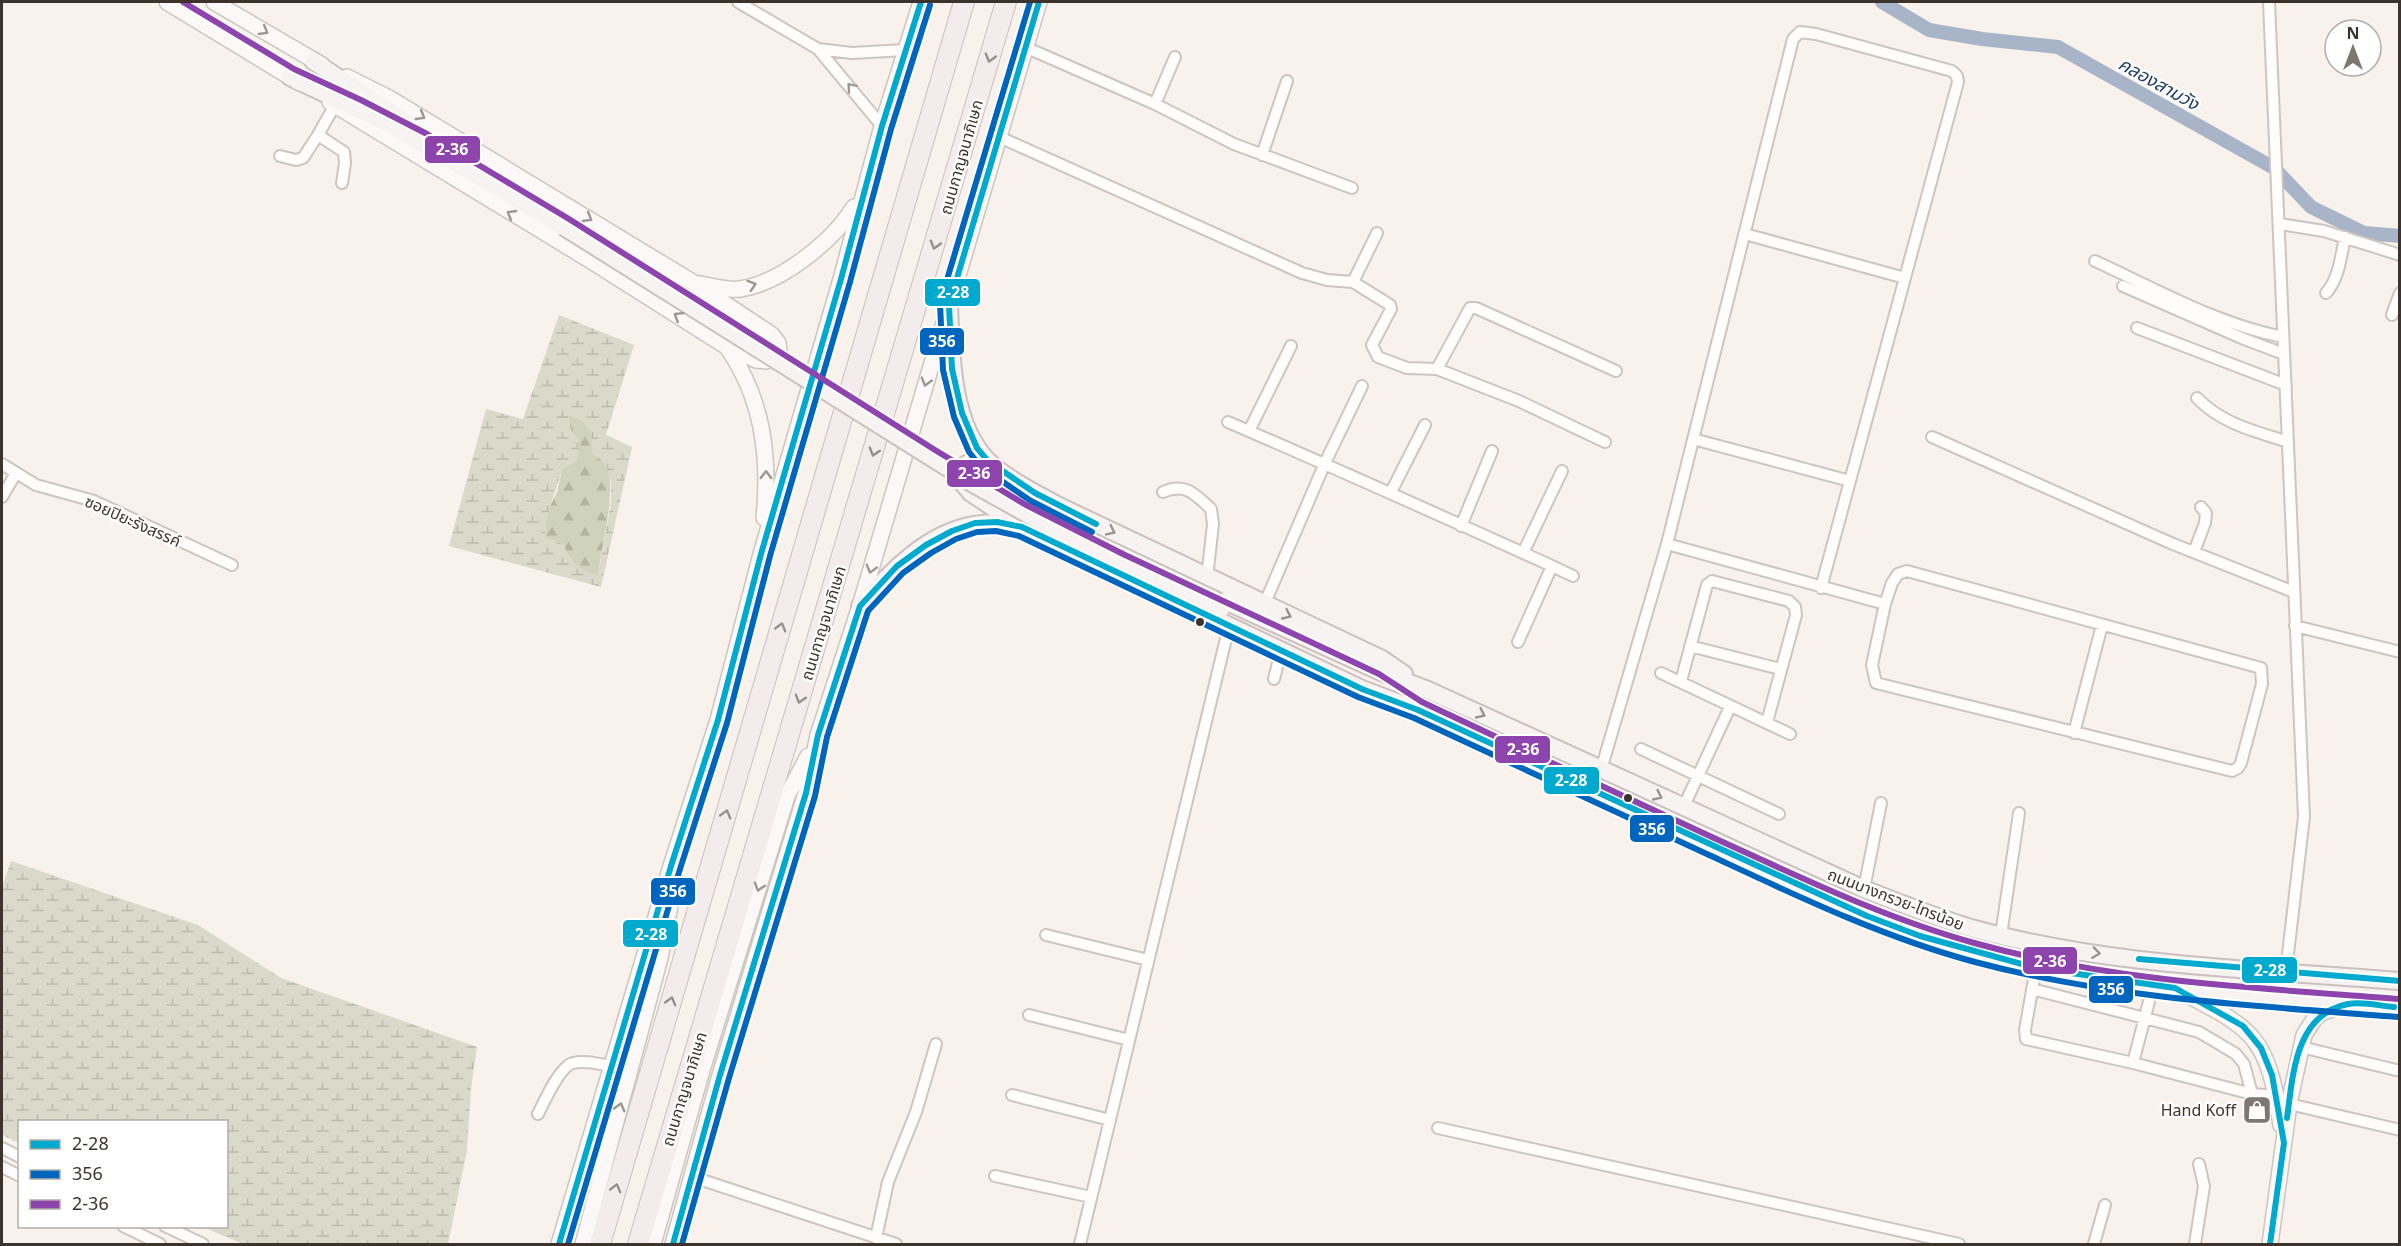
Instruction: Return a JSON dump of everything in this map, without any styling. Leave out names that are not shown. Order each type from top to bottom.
[{"type":"highway","points":[[600,1245],[964,2]]},
{"type":"highway","name":"ถนนกาญจนาภิเษก","points":[[638,1245],[1006,2]]},
{"type":"main road","points":[[167,2],[593,262],[727,347],[756,360],[766,361],[774,357],[778,351],[778,343],[772,335],[694,283],[389,98],[313,61]]},
{"type":"main road","points":[[214,2],[313,61],[566,224],[980,477],[1077,531],[1375,682],[1418,710]]},
{"type":"main road","points":[[559,1245],[671,866],[718,720],[760,554],[841,279],[862,194],[904,50],[921,2]]},
{"type":"main road","points":[[673,1245],[690,1176],[806,793],[818,735],[860,606],[1039,2]]},
{"type":"main road","points":[[290,77],[391,125],[566,224]]},
{"type":"main road","points":[[694,283],[739,289],[755,285],[791,268],[827,242],[845,223],[862,194]]},
{"type":"main road","points":[[949,305],[952,369],[962,413],[977,448],[988,461],[1035,493],[1059,506],[1382,659],[1428,690]]},
{"type":"main road","points":[[727,347],[747,379],[762,431],[766,465],[760,554]]},
{"type":"main road","points":[[988,461],[976,460],[966,463],[960,472],[960,480],[971,492],[1022,527],[1281,651],[1369,691],[1418,710]]},
{"type":"main road","points":[[860,606],[897,566],[926,545],[952,531],[975,523],[997,522],[1022,527]]},
{"type":"main road","points":[[1223,605],[1428,690]]},
{"type":"main road","name":"ถนนบางกรวย-ไทรน้อย","points":[[1428,690],[1683,808],[1913,909],[2001,935],[2123,957],[2400,981]]},
{"type":"main road","name":"ถนนบางกรวย-ไทรน้อย","points":[[1418,710],[1867,916],[1976,954],[2036,968],[2153,986],[2400,1008]]},
{"type":"main road","points":[[653,1245],[702,1070],[787,796],[818,735]]},
{"type":"main road","points":[[583,1245],[660,958],[684,830]]},
{"type":"main road","name":"ถนนบางกรวย-ไทรน้อย","points":[[2175,988],[2229,1017],[2253,1037],[2265,1056],[2283,1100]]},
{"type":"main road","name":"ถนนบางกรวย-ไทรน้อย","points":[[2270,1245],[2284,1143],[2283,1100],[2309,1025],[2324,1012],[2348,1004]]},
{"type":"street","points":[[738,2],[818,48],[882,126]]},
{"type":"street","points":[[2269,2],[2304,817],[2286,971]]},
{"type":"street","points":[[1601,770],[1667,544],[1793,39],[1800,32],[1816,34],[1952,71],[1957,76],[1958,82],[1821,588]]},
{"type":"street","points":[[1025,47],[1155,104],[1234,144],[1352,188]]},
{"type":"street","points":[[818,48],[852,53],[904,50]]},
{"type":"street","points":[[1155,104],[1175,57]]},
{"type":"street","points":[[1262,155],[1287,81]]},
{"type":"street","points":[[280,156],[296,160],[303,158],[335,105]]},
{"type":"street","points":[[318,135],[344,152],[342,183]]},
{"type":"street","points":[[998,136],[1302,273],[1327,280],[1353,282],[1387,302],[1391,307],[1372,345],[1375,355],[1407,368],[1437,369],[1519,401],[1605,442]]},
{"type":"street","points":[[2280,224],[2325,231],[2400,255]]},
{"type":"street","points":[[1353,282],[1377,233]]},
{"type":"street","points":[[1744,234],[1905,279]]},
{"type":"street","points":[[2325,293],[2331,287],[2345,237]]},
{"type":"street","points":[[2095,261],[2207,313],[2258,332],[2283,337]]},
{"type":"street","points":[[2123,286],[2284,354]]},
{"type":"street","points":[[2392,315],[2400,293]]},
{"type":"street","points":[[1437,369],[1470,308],[1476,308],[1616,371]]},
{"type":"street","points":[[2137,328],[2286,385]]},
{"type":"street","points":[[1249,431],[1291,346]]},
{"type":"street","points":[[1264,604],[1324,463],[1362,386]]},
{"type":"street","points":[[2197,398],[2210,412],[2222,418],[2288,442]]},
{"type":"street","points":[[1228,422],[1391,492],[1573,576]]},
{"type":"street","points":[[1391,492],[1425,425]]},
{"type":"street","points":[[1932,437],[2194,552],[2294,592]]},
{"type":"street","points":[[1693,439],[1850,481]]},
{"type":"street","points":[[1461,526],[1492,452]]},
{"type":"street","name":"ซอยปิยะรังสรรค์","points":[[2,464],[36,485],[94,501],[232,565]]},
{"type":"street","points":[[1523,553],[1562,471]]},
{"type":"street","points":[[2,497],[16,473]]},
{"type":"street","points":[[1163,492],[1174,487],[1185,488],[1211,509],[1213,524],[1207,578]]},
{"type":"street","points":[[2194,552],[2205,523],[2206,513],[2201,507]]},
{"type":"street","points":[[1667,544],[1885,604]]},
{"type":"street","points":[[1518,642],[1552,566]]},
{"type":"street","points":[[1907,571],[2261,668],[2262,684],[2241,763],[2232,771],[1876,683],[1872,665],[1885,604],[1892,583],[1898,574],[1907,571]]},
{"type":"street","points":[[1681,681],[1707,585],[1712,581],[1789,601],[1795,607],[1796,615],[1767,722]]},
{"type":"street","points":[[2074,733],[2102,625]]},
{"type":"street","points":[[1080,1245],[1229,626]]},
{"type":"street","points":[[2295,626],[2400,652]]},
{"type":"street","points":[[1690,646],[1780,669]]},
{"type":"street","points":[[1274,679],[1281,651]]},
{"type":"street","points":[[1661,673],[1790,734]]},
{"type":"street","points":[[1683,808],[1730,707]]},
{"type":"street","points":[[1641,749],[1779,814]]},
{"type":"street","points":[[1864,889],[1881,803]]},
{"type":"street","points":[[2001,935],[2019,813]]},
{"type":"street","points":[[1046,935],[1148,960]]},
{"type":"street","points":[[2036,968],[2025,1030],[2026,1039],[2133,1063],[2400,1130]]},
{"type":"street","points":[[2133,1063],[2153,986]]},
{"type":"street","points":[[2032,989],[2199,1032],[2236,1054],[2248,1072],[2252,1094]]},
{"type":"street","points":[[1029,1015],[1129,1040]]},
{"type":"street","points":[[876,1238],[888,1182],[916,1112],[936,1044]]},
{"type":"street","points":[[2301,1047],[2400,1071]]},
{"type":"street","points":[[538,1114],[563,1069],[570,1064],[591,1062],[611,1066]]},
{"type":"street","points":[[1012,1095],[1110,1120]]},
{"type":"street","points":[[1438,1128],[1959,1245]]},
{"type":"street","points":[[2,1148],[18,1156]]},
{"type":"street","points":[[2195,1245],[2204,1186],[2199,1164]]},
{"type":"street","points":[[2,1167],[18,1175]]},
{"type":"street","points":[[690,1176],[897,1245]]},
{"type":"street","points":[[995,1176],[1091,1197]]},
{"type":"street","points":[[2094,1245],[2105,1205]]},
{"type":"street","points":[[125,1228],[160,1245]]},
{"type":"street","points":[[167,1228],[203,1245]]},
{"type":"green space","points":[[559,315],[634,345],[606,435],[632,447],[601,587],[449,546],[486,409],[523,419]],"holes":[[[568,415],[586,424],[589,428],[592,453],[606,464],[611,482],[611,502],[598,575],[580,569],[563,544],[545,538],[548,512],[562,470],[578,460],[579,441],[571,432]]]},
{"type":"green space","points":[[568,415],[582,420],[592,433],[592,453],[605,463],[609,475],[610,502],[598,575],[580,569],[563,544],[545,538],[546,514],[557,492],[562,470],[579,441],[571,432]]},
{"type":"green space","points":[[11,861],[198,925],[281,978],[477,1047],[471,1088],[467,1150],[448,1244],[243,1244],[205,1228],[228,1228],[228,1120],[18,1120],[18,1143],[2,1135],[2,887]]},
{"type":"waterway","name":"คลองสามวัง","points":[[1882,2],[1929,30],[1982,39],[2058,47],[2274,168],[2311,207],[2364,233],[2400,236]]},
{"type":"transit line","name":"2-36","points":[[183,2],[294,69],[427,134],[569,219],[1026,505],[1125,555],[1379,674],[1422,702],[1779,868],[1910,922],[1978,944],[2030,957],[2187,982],[2400,999]]},
{"type":"transit line","name":"2-28","points":[[559,1244],[671,866],[718,720],[761,554],[841,279],[882,126],[921,2]]},
{"type":"transit line","name":"356","points":[[1030,2],[940,303],[943,370],[954,417],[969,452],[981,467],[1031,501],[1092,532]]},
{"type":"transit line","name":"2-28","points":[[1039,2],[949,305],[952,369],[962,413],[977,448],[988,461],[1035,493],[1096,524]]},
{"type":"transit line","name":"356","points":[[568,1244],[680,869],[727,723],[770,556],[850,282],[891,129],[930,5]]},
{"type":"transit line","name":"2-28","points":[[673,1244],[720,1075],[806,793],[818,735],[860,606],[897,566],[926,545],[952,531],[975,523],[997,522],[1022,527],[1362,689],[1418,710],[1867,916],[1920,936],[2036,968],[2175,988],[2243,1026],[2261,1048],[2272,1075],[2284,1143],[2270,1244]]},
{"type":"transit line","name":"356","points":[[682,1244],[729,1078],[815,796],[827,737],[868,611],[903,573],[956,539],[977,532],[996,531],[1019,536],[1358,697],[1414,718],[1806,900],[1873,928],[1940,952],[2027,975],[2132,993],[2399,1017]]},
{"type":"transit line","name":"2-28","points":[[2139,959],[2400,981]]},
{"type":"transit line","name":"2-28","points":[[2287,1118],[2300,1049],[2307,1033],[2317,1020],[2330,1010],[2348,1004],[2365,1003],[2394,1007]]},
{"type":"place","name":"Hand Koff","points":[[2257,1110]]}]
